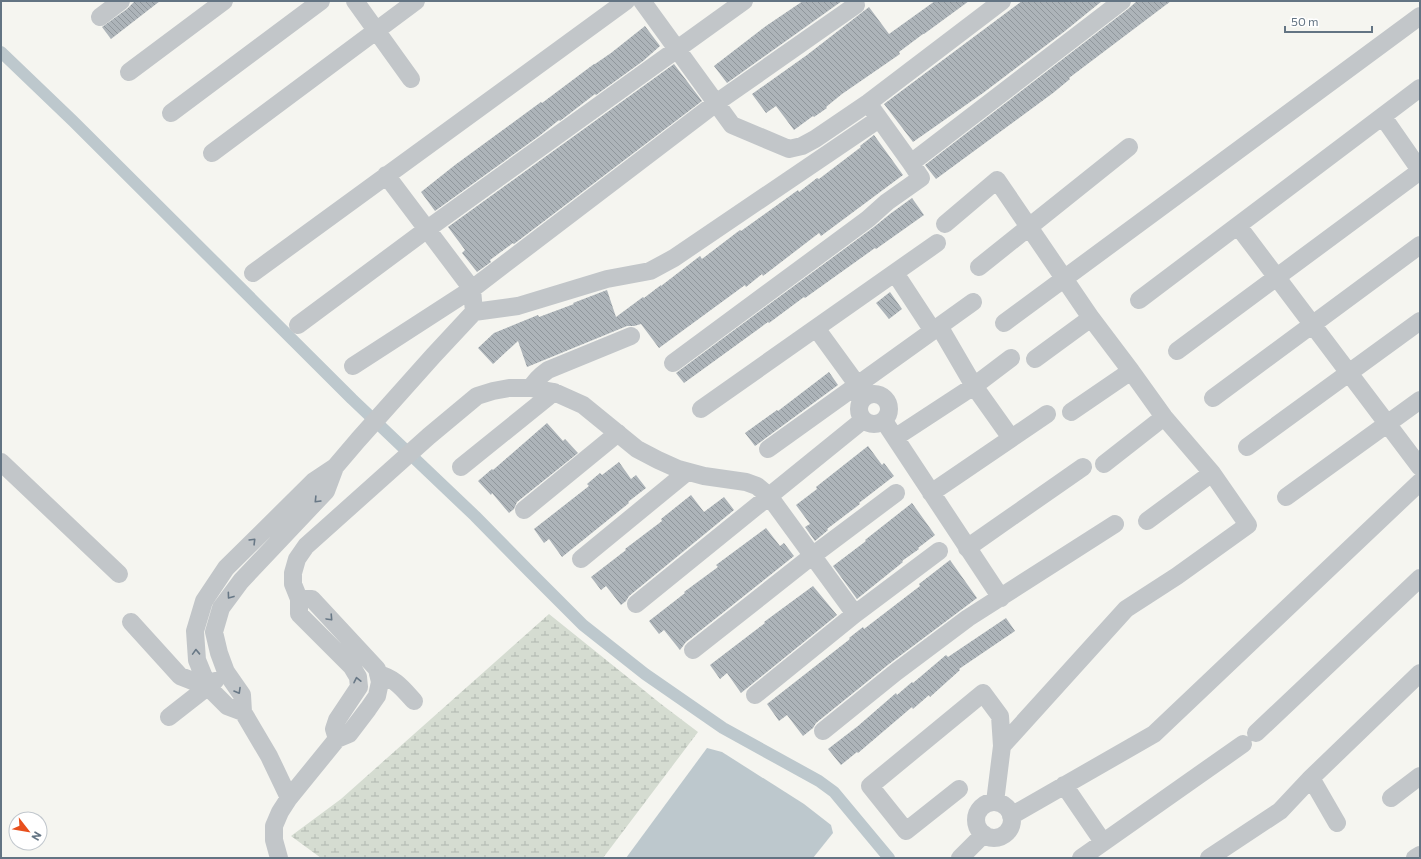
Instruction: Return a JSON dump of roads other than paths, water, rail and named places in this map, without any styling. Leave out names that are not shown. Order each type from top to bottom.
[{"type":"street","points":[[100,16],[121,1]]},
{"type":"street","points":[[129,72],[224,1]]},
{"type":"street","points":[[171,113],[321,1]]},
{"type":"street","points":[[355,1],[411,79]]},
{"type":"street","points":[[212,152],[416,1]]},
{"type":"street","points":[[253,273],[626,1]]},
{"type":"street","points":[[642,1],[732,125],[788,149],[802,146],[816,139],[868,103],[1002,1]]},
{"type":"street","points":[[298,325],[426,230],[744,1]]},
{"type":"street","points":[[911,163],[1122,1]]},
{"type":"street","points":[[353,366],[472,289],[716,103],[856,5]]},
{"type":"street","points":[[1004,323],[1420,16]]},
{"type":"street","points":[[1139,300],[1420,88]]},
{"type":"street","points":[[673,363],[921,178],[868,103]]},
{"type":"street","points":[[1177,351],[1277,277],[1419,166],[1382,117]]},
{"type":"street","points":[[243,712],[227,706],[208,687],[196,660],[195,631],[204,601],[226,568],[314,481],[335,467],[474,312],[518,306],[607,279],[650,271],[674,258],[879,119]]},
{"type":"street","points":[[980,267],[1129,147]]},
{"type":"street","points":[[386,175],[472,289],[474,312]]},
{"type":"street","points":[[945,224],[997,180],[1091,318],[1164,417],[1212,473],[1248,525],[1177,576],[1126,609],[1002,746]]},
{"type":"street","points":[[1238,226],[1420,467]]},
{"type":"street","points":[[701,409],[937,244]]},
{"type":"street","points":[[1213,398],[1420,245]]},
{"type":"street","points":[[895,273],[936,328],[974,386],[1011,438]]},
{"type":"street","points":[[768,448],[861,390],[936,328],[973,302]]},
{"type":"street","points":[[1036,359],[1091,318]]},
{"type":"street","points":[[1247,447],[1420,321]]},
{"type":"street","points":[[816,328],[861,390],[882,395],[888,402],[890,410],[884,421],[879,424],[870,424],[863,420],[859,412],[861,390]]},
{"type":"street","points":[[531,388],[538,377],[548,370],[631,336]]},
{"type":"street","points":[[896,437],[974,386],[1011,358]]},
{"type":"street","points":[[1071,412],[1131,371]]},
{"type":"street","points":[[337,739],[334,729],[336,721],[358,688],[358,677],[352,667],[299,614],[299,599],[293,584],[293,573],[297,559],[303,550],[429,436],[477,396],[493,391],[509,388],[531,388],[554,392],[583,405],[637,449],[678,469],[704,476],[746,482],[757,486],[769,496],[855,614]]},
{"type":"street","points":[[461,467],[554,392]]},
{"type":"street","points":[[1286,497],[1420,400]]},
{"type":"street","points":[[932,493],[1047,414]]},
{"type":"street","points":[[1104,464],[1164,417]]},
{"type":"street","points":[[636,604],[863,420]]},
{"type":"street","points":[[884,421],[1001,598]]},
{"type":"street","points":[[524,510],[618,433]]},
{"type":"street","points":[[1,462],[119,574]]},
{"type":"street","points":[[289,798],[269,756],[243,712],[242,694],[226,672],[219,654],[214,632],[222,608],[241,581],[326,491],[335,467]]},
{"type":"street","points":[[967,548],[1084,467]]},
{"type":"street","points":[[581,559],[687,472]]},
{"type":"street","points":[[1147,521],[1212,473]]},
{"type":"street","points":[[1012,816],[1154,734],[1420,482]]},
{"type":"street","points":[[693,650],[812,556],[896,493]]},
{"type":"street","points":[[823,731],[896,672],[968,618],[1115,524]]},
{"type":"street","points":[[755,695],[855,614],[939,551]]},
{"type":"street","points":[[226,568],[241,581]]},
{"type":"street","points":[[1081,858],[1250,739],[1420,578]]},
{"type":"street","points":[[279,858],[274,840],[274,826],[280,812],[289,798],[337,739],[349,734],[377,696],[380,682],[377,670],[369,660],[312,599],[299,599]]},
{"type":"street","points":[[131,622],[180,676],[208,687]]},
{"type":"street","points":[[169,717],[226,672]]},
{"type":"street","points":[[1209,858],[1280,811],[1311,778],[1420,673]]},
{"type":"street","points":[[378,674],[398,683],[414,701]]},
{"type":"street","points":[[959,789],[906,831],[870,786],[983,693],[1000,716],[1002,746],[995,802]]},
{"type":"street","points":[[351,698],[368,709]]},
{"type":"street","points":[[1390,798],[1420,776]]},
{"type":"street","points":[[1311,778],[1337,823]]},
{"type":"street","points":[[1064,785],[1103,842]]},
{"type":"street","points":[[995,802],[1006,806],[1012,816],[1010,827],[1002,835],[991,837],[984,834],[978,827],[977,815],[983,806],[995,802]]},
{"type":"street","points":[[960,858],[984,834]]},
{"type":"street","points":[[1415,858],[1420,855]]},
{"type":"waterway","points":[[1,52],[73,121],[352,399],[475,516],[583,625],[645,674],[723,728],[819,781],[834,792],[889,858]]}]
